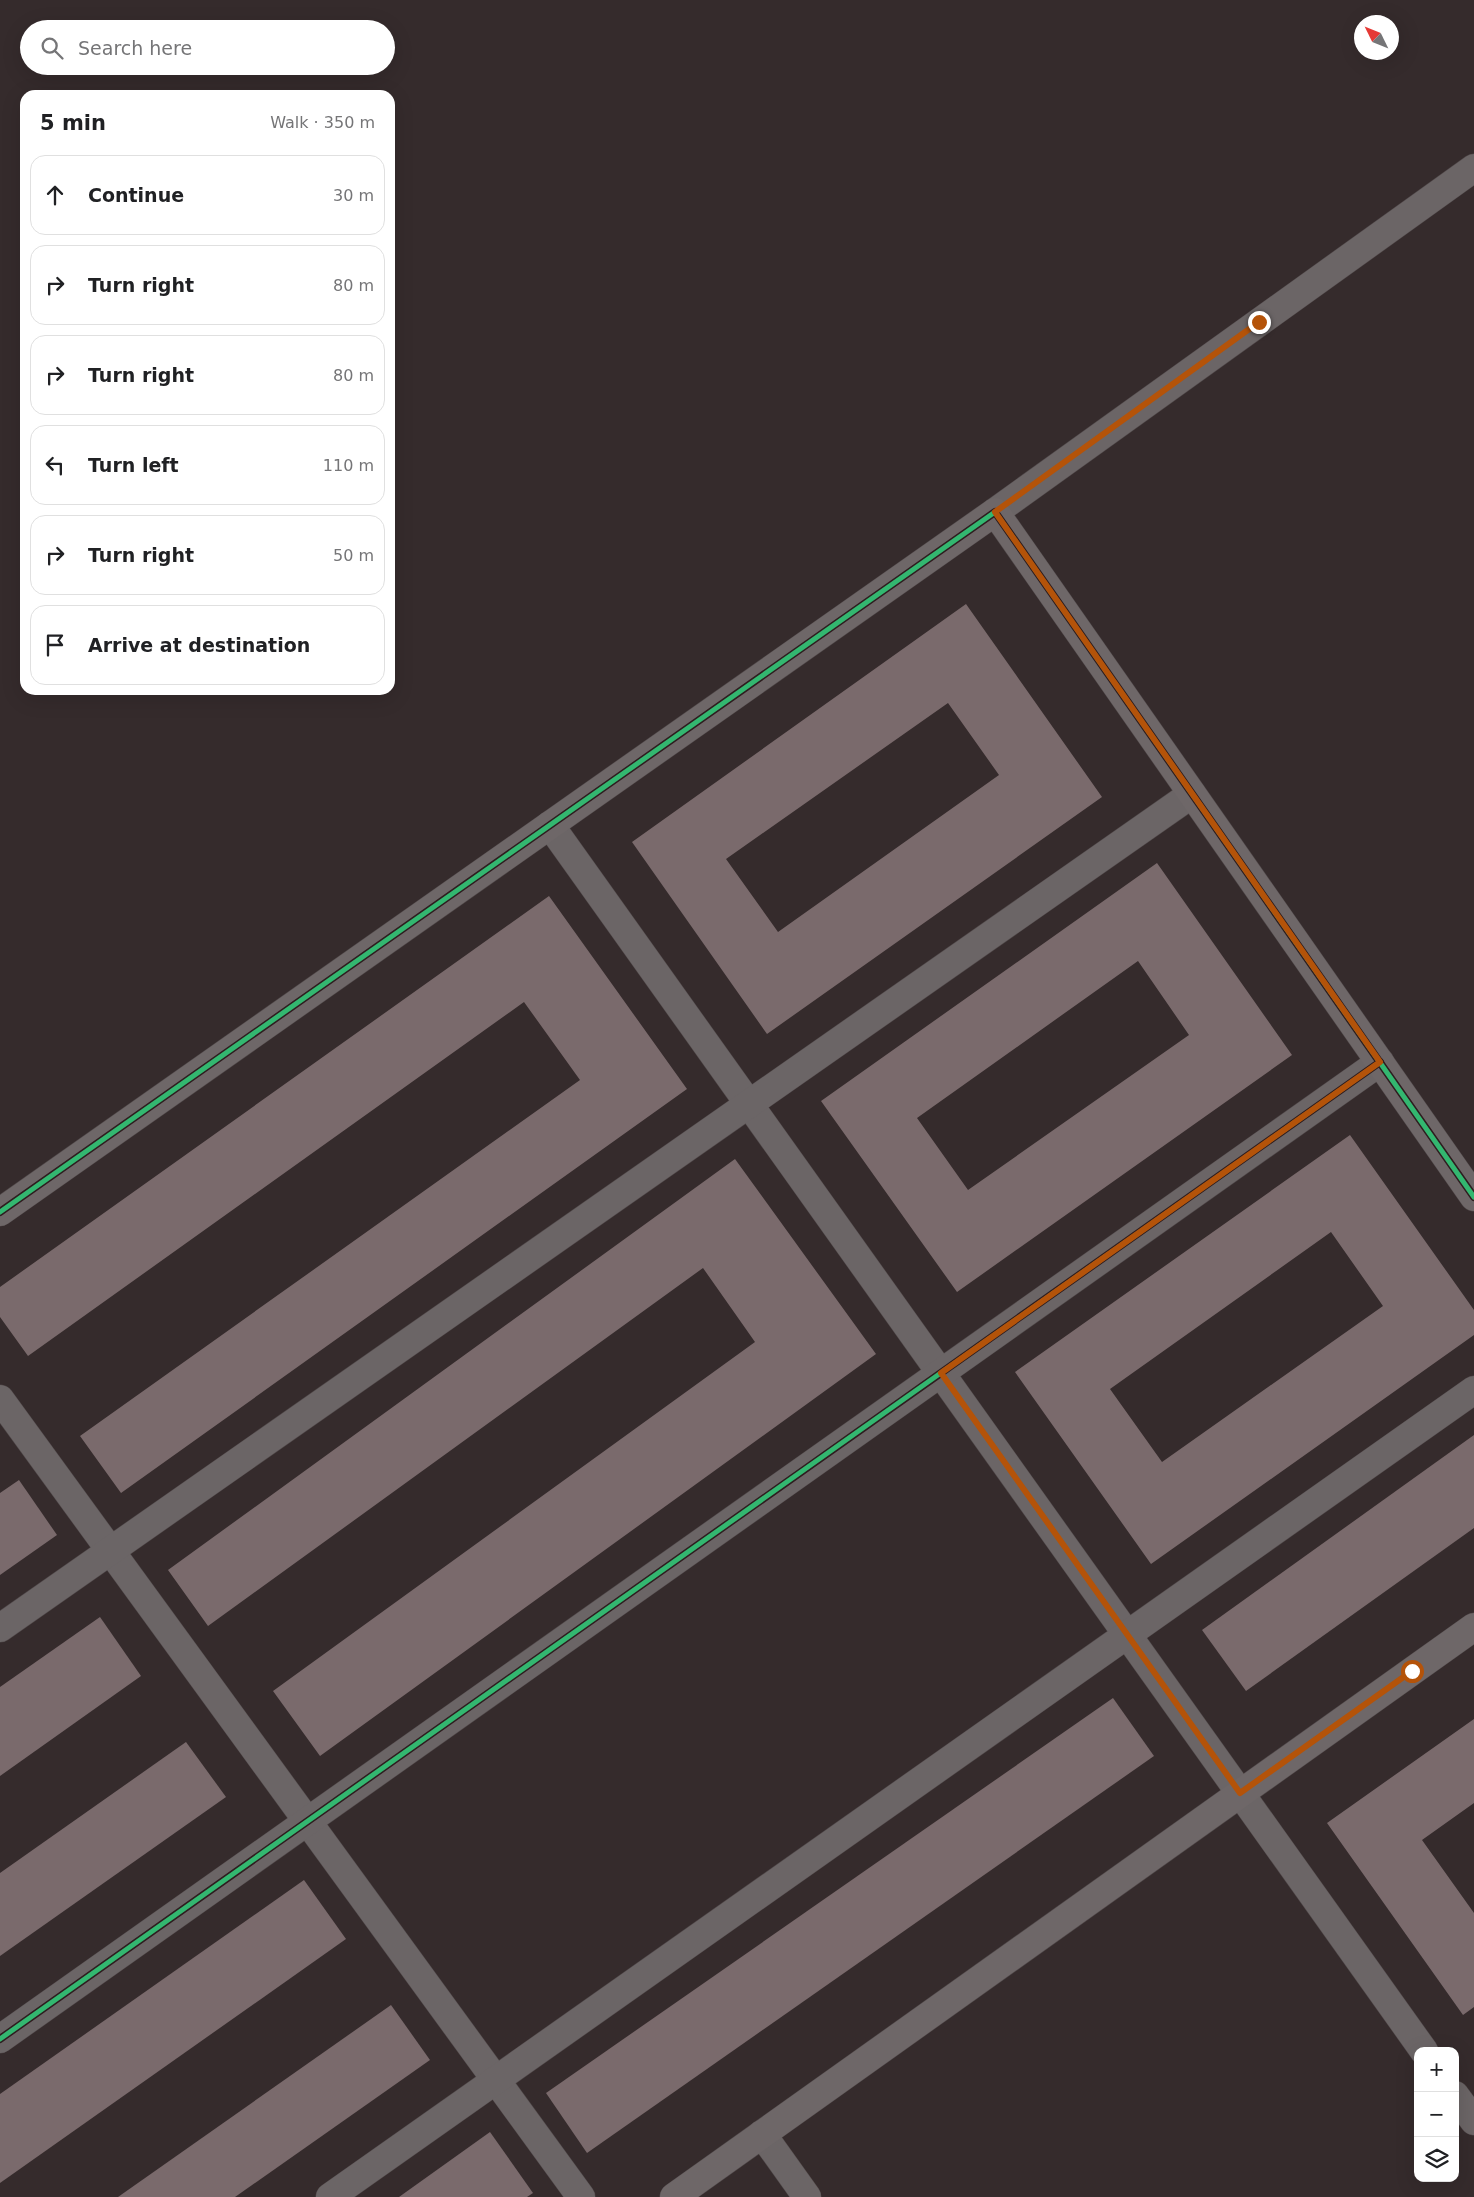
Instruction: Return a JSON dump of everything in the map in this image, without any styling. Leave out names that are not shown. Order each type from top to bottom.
[{"type":"street","points":[[0,1212],[995,512],[1474,168]]},
{"type":"street","points":[[995,512],[1474,1197]]},
{"type":"street","points":[[0,1628],[1192,794]]},
{"type":"street","points":[[550,825],[1421,2047]]},
{"type":"street","points":[[0,2039],[1380,1062]]},
{"type":"street","points":[[330,2197],[1474,1390]]},
{"type":"street","points":[[0,1399],[581,2197]]},
{"type":"street","points":[[674,2197],[1474,1627]]},
{"type":"street","points":[[1459,2100],[1474,2121]]},
{"type":"street","points":[[762,2134],[807,2197]]},
{"type":"building","points":[[966,604],[1102,797],[767,1034],[632,842]],"holes":[[[948,703],[999,775],[778,932],[726,859]]]},
{"type":"building","points":[[1157,863],[1292,1055],[957,1292],[821,1101]],"holes":[[[1138,961],[1189,1035],[968,1190],[917,1118]]]},
{"type":"building","points":[[549,896],[687,1089],[121,1493],[80,1436],[580,1080],[524,1002],[28,1356],[0,1317],[0,1287]]},
{"type":"building","points":[[1350,1135],[1474,1310],[1474,1335],[1151,1564],[1015,1372]],"holes":[[[1331,1232],[1383,1306],[1162,1462],[1110,1389]]]},
{"type":"building","points":[[735,1159],[876,1354],[320,1756],[273,1691],[755,1342],[703,1268],[208,1626],[168,1570]]},
{"type":"building","points":[[1474,1435],[1474,1528],[1246,1691],[1202,1630]]},
{"type":"building","points":[[19,1480],[57,1535],[0,1575],[0,1493]]},
{"type":"building","points":[[100,1617],[141,1676],[0,1776],[0,1687]]},
{"type":"building","points":[[1113,1698],[1154,1756],[587,2153],[546,2093]]},
{"type":"building","points":[[1474,1719],[1474,1803],[1422,1840],[1474,1913],[1474,2007],[1463,2015],[1327,1823]]},
{"type":"building","points":[[186,1742],[226,1797],[0,1956],[0,1873]]},
{"type":"building","points":[[304,1880],[346,1939],[0,2183],[0,2094]]},
{"type":"building","points":[[391,2005],[430,2060],[235,2197],[118,2197]]},
{"type":"building","points":[[490,2132],[533,2193],[527,2197],[399,2197]]},
{"type":"cycle path","points":[[0,1212],[995,512],[1474,1197]]},
{"type":"cycle path","points":[[0,2039],[1380,1062]]},
{"type":"route","points":[[1259,322],[995,512],[1380,1062],[941,1373],[1240,1793],[1412,1671]]}]
